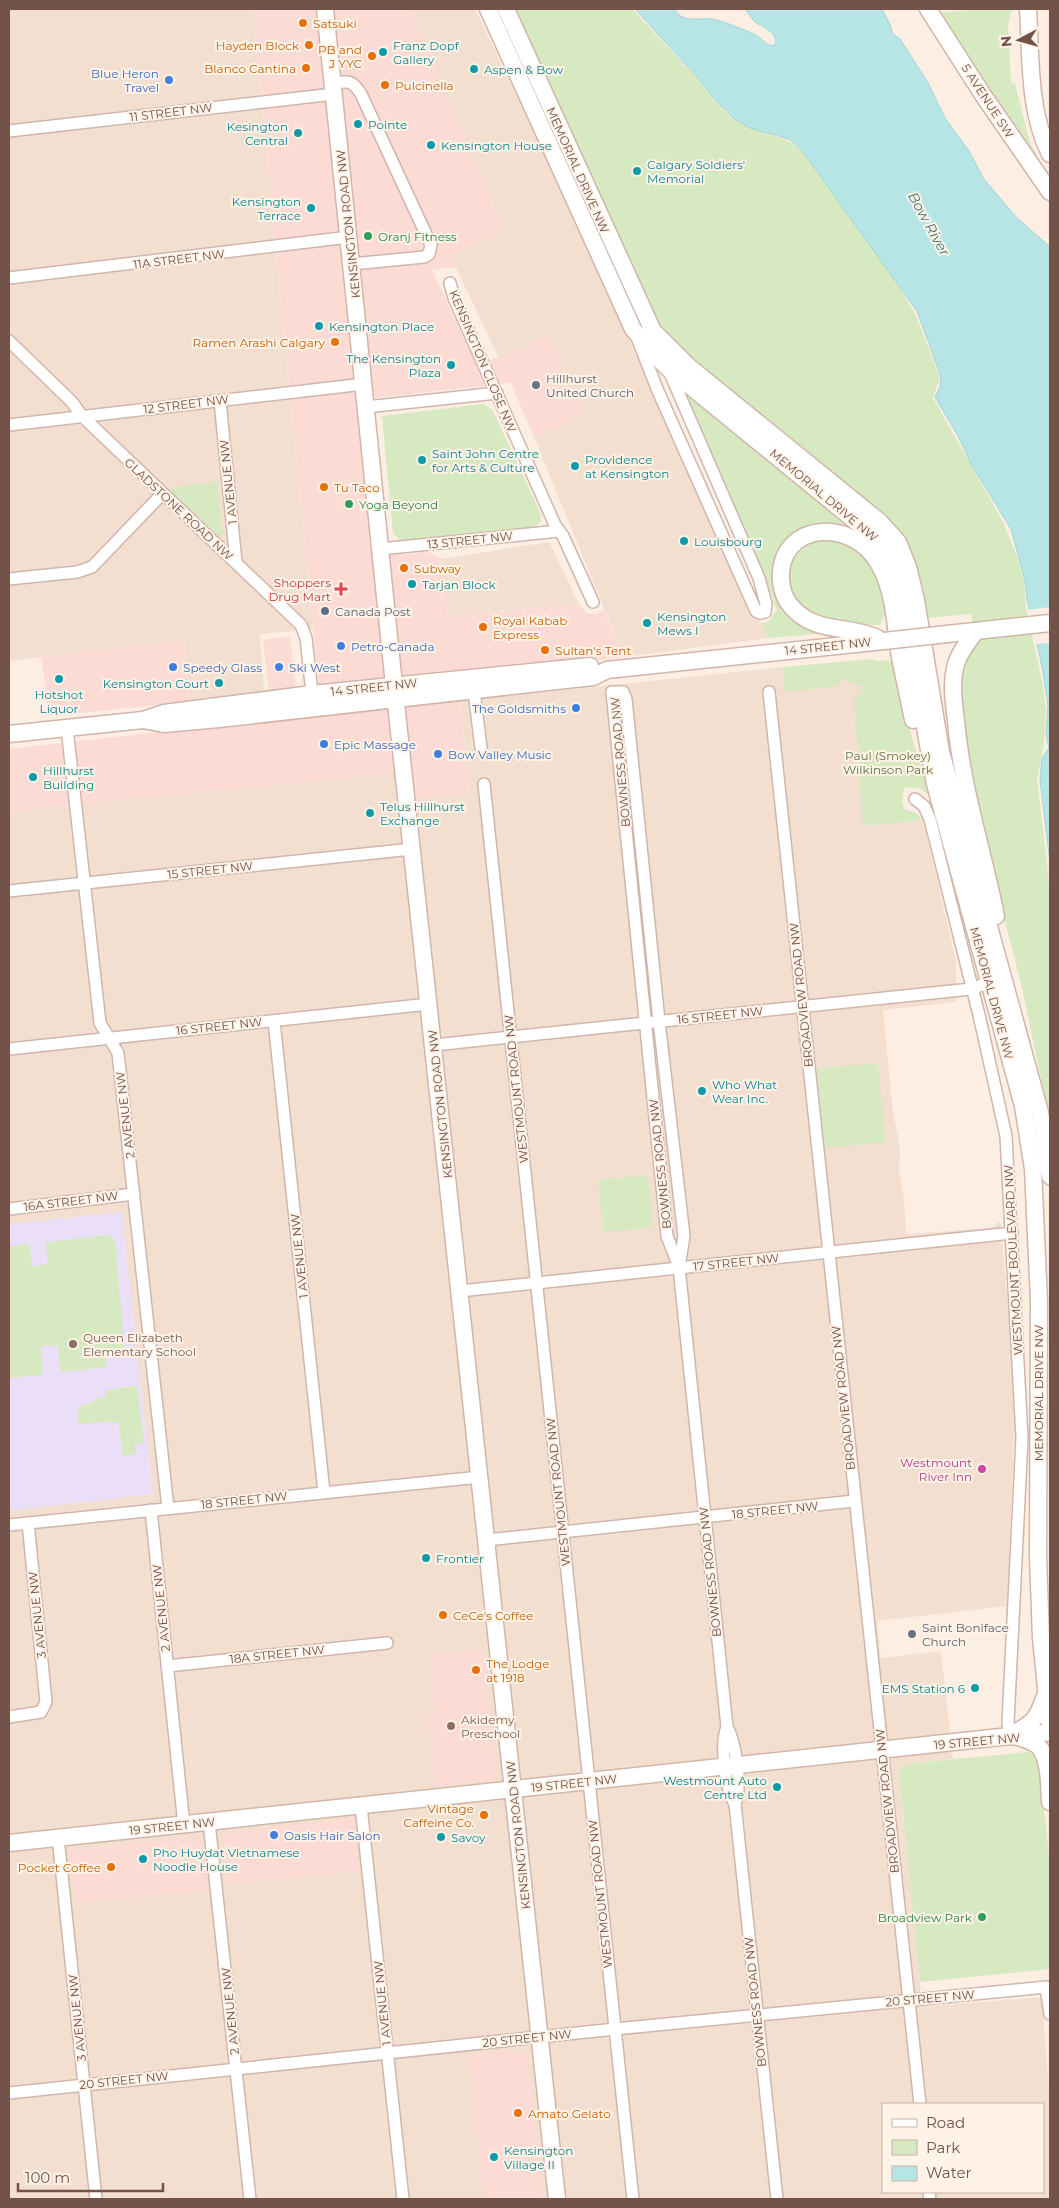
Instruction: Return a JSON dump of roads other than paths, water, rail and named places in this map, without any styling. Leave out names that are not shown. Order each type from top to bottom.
[{"type":"main road","name":"KENSINGTON ROAD NW","points":[[325,9],[395,693],[557,2199]]},
{"type":"main road","name":"MEMORIAL DRIVE NW","points":[[488,9],[633,329],[668,368],[852,516],[884,547],[898,575],[935,784],[998,975],[1040,1112],[1050,1176]]},
{"type":"main road","name":"MEMORIAL DRIVE NW","points":[[506,9],[653,331],[688,366],[874,516],[898,542],[908,566],[916,600],[941,752],[998,975],[1033,1169],[1039,1301],[1038,1557],[1041,1638],[1050,1728]]},
{"type":"main road","name":"5 AVENUE SW","points":[[928,9],[983,95],[1050,192]]},
{"type":"main road","points":[[1028,9],[1034,98],[1038,120],[1050,154]]},
{"type":"main road","points":[[884,641],[866,633],[820,626],[808,620],[790,605],[782,587],[782,566],[788,552],[800,540],[819,532],[842,533],[863,544],[880,566],[888,584],[914,725],[935,784]]},
{"type":"main road","name":"14 STREET NW","points":[[9,734],[143,720],[164,713],[312,694],[474,691],[593,676],[607,670],[1050,623]]},
{"type":"main road","points":[[976,631],[955,666],[954,710],[965,783],[988,873],[1003,948],[998,975]]},
{"type":"main road","name":"14 STREET NW","points":[[143,720],[164,724],[192,722],[593,666],[607,670]]},
{"type":"main road","points":[[1014,1737],[1037,1718],[1046,1691]]},
{"type":"main road","name":"19 STREET NW","points":[[9,1843],[1050,1732]]},
{"type":"main road","points":[[1014,1737],[1040,1747],[1046,1762],[1050,1802]]},
{"type":"street","name":"11 STREET NW","points":[[9,131],[334,88],[347,82],[354,84],[361,94],[431,245],[429,254],[424,256],[352,264]]},
{"type":"street","name":"11A STREET NW","points":[[9,278],[349,237]]},
{"type":"street","name":"KENSINGTON CLOSE NW","points":[[450,283],[497,393],[593,602]]},
{"type":"street","name":"MEMORIAL DRIVE NW","points":[[633,329],[658,391],[756,611],[760,613],[765,612],[765,598],[759,578],[653,331]]},
{"type":"street","name":"GLADSTONE ROAD NW","points":[[9,341],[72,402],[82,416],[162,494],[236,562],[305,631],[312,694]]},
{"type":"street","name":"12 STREET NW","points":[[9,425],[364,384]]},
{"type":"street","points":[[366,407],[497,393]]},
{"type":"street","name":"1 AVENUE NW","points":[[220,401],[236,562]]},
{"type":"street","points":[[9,579],[77,572],[92,567],[162,494]]},
{"type":"street","name":"13 STREET NW","points":[[380,549],[559,531]]},
{"type":"street","points":[[607,670],[608,685],[612,692]]},
{"type":"street","points":[[474,691],[481,748]]},
{"type":"street","name":"BOWNESS ROAD NW","points":[[679,1268],[667,1236],[612,692],[623,692],[626,699],[658,1021],[684,1236],[679,1268],[704,1518],[727,1727],[732,1736],[731,1766],[739,1794],[735,1804],[777,2199]]},
{"type":"street","name":"BROADVIEW ROAD NW","points":[[769,692],[854,1501],[920,2103]]},
{"type":"street","name":"2 AVENUE NW","points":[[67,728],[100,1023],[118,1053],[168,1508]]},
{"type":"street","name":"WESTMOUNT ROAD NW","points":[[484,784],[633,2199]]},
{"type":"street","name":"WESTMOUNT BOULEVARD NW","points":[[915,799],[924,806],[930,819],[979,1014],[1006,1136],[1022,1438],[1008,1722],[1014,1737]]},
{"type":"street","name":"15 STREET NW","points":[[9,891],[412,849]]},
{"type":"street","name":"16 STREET NW","points":[[434,1045],[971,988],[998,975]]},
{"type":"street","name":"16 STREET NW","points":[[9,1048],[429,1004]]},
{"type":"street","name":"1 AVENUE NW","points":[[274,1021],[324,1492]]},
{"type":"street","name":"16A STREET NW","points":[[9,1209],[134,1194]]},
{"type":"street","name":"17 STREET NW","points":[[460,1291],[1012,1233]]},
{"type":"street","name":"18 STREET NW","points":[[9,1525],[480,1476]]},
{"type":"street","name":"18 STREET NW","points":[[487,1540],[854,1501]]},
{"type":"street","name":"2 AVENUE NW","points":[[151,1510],[184,1825]]},
{"type":"street","name":"3 AVENUE NW","points":[[9,1717],[34,1715],[41,1712],[46,1702],[28,1522]]},
{"type":"street","name":"18A STREET NW","points":[[168,1666],[387,1643]]},
{"type":"street","name":"1 AVENUE NW","points":[[361,1806],[403,2199]]},
{"type":"street","name":"2 AVENUE NW","points":[[209,1822],[250,2199]]},
{"type":"street","name":"3 AVENUE NW","points":[[58,1837],[96,2199]]},
{"type":"street","name":"20 STREET NW","points":[[9,2092],[756,2014],[1046,1987],[1050,2014]]},
{"type":"water","name":"Bow River","points":[[635,9],[674,9],[689,19],[713,19],[755,34],[772,46],[776,44],[776,40],[772,33],[755,22],[745,9],[882,9],[892,33],[900,39],[927,81],[945,118],[969,151],[983,178],[1016,217],[1050,247],[1050,863],[1040,779],[1042,758],[1049,748],[1046,735],[1048,706],[1025,581],[1011,529],[971,464],[958,436],[935,397],[940,387],[941,377],[917,311],[801,149],[789,139],[750,128],[731,117],[728,111],[719,105],[698,78]]},
{"type":"place","name":"Satsuki","points":[[303,23]]},
{"type":"place","name":"Hayden Block","points":[[309,45]]},
{"type":"place","name":"Franz Dopf Gallery","points":[[383,52]]},
{"type":"place","name":"PB and J YYC","points":[[372,56]]},
{"type":"place","name":"Blanco Cantina","points":[[306,68]]},
{"type":"place","name":"Aspen & Bow","points":[[474,69]]},
{"type":"place","name":"Blue Heron Travel","points":[[169,80]]},
{"type":"place","name":"Pulcinella","points":[[385,85]]},
{"type":"place","name":"Pointe","points":[[358,124]]},
{"type":"place","name":"Kesington Central","points":[[298,133]]},
{"type":"place","name":"Kensington House","points":[[431,145]]},
{"type":"place","name":"Calgary Soldiers' Memorial","points":[[637,171]]},
{"type":"place","name":"Kensington Terrace","points":[[311,208]]},
{"type":"place","name":"Oranj Fitness","points":[[368,236]]},
{"type":"place","name":"Kensington Place","points":[[319,326]]},
{"type":"place","name":"Ramen Arashi Calgary","points":[[335,342]]},
{"type":"place","name":"The Kensington Plaza","points":[[451,365]]},
{"type":"place","name":"Hillhurst United Church","points":[[536,385]]},
{"type":"place","name":"Saint John Centre for Arts & Culture","points":[[422,460]]},
{"type":"place","name":"Providence at Kensington","points":[[575,466]]},
{"type":"place","name":"Tu Taco","points":[[324,487]]},
{"type":"place","name":"Yoga Beyond","points":[[349,504]]},
{"type":"place","name":"Louisbourg","points":[[684,541]]},
{"type":"place","name":"Subway","points":[[404,568]]},
{"type":"place","name":"Tarjan Block","points":[[412,584]]},
{"type":"place","name":"Shoppers Drug Mart","points":[[341,589]]},
{"type":"place","name":"Canada Post","points":[[325,611]]},
{"type":"place","name":"Kensington Mews I","points":[[647,623]]},
{"type":"place","name":"Royal Kabab Express","points":[[483,627]]},
{"type":"place","name":"Petro-Canada","points":[[341,646]]},
{"type":"place","name":"Sultan's Tent","points":[[545,650]]},
{"type":"place","name":"Speedy Glass","points":[[173,667]]},
{"type":"place","name":"Ski West","points":[[279,667]]},
{"type":"place","name":"Hotshot Liquor","points":[[59,679]]},
{"type":"place","name":"Kensington Court","points":[[219,683]]},
{"type":"place","name":"The Goldsmiths","points":[[576,708]]},
{"type":"place","name":"Epic Massage","points":[[324,744]]},
{"type":"place","name":"Bow Valley Music","points":[[438,754]]},
{"type":"place","name":"Hillhurst Building","points":[[33,777]]},
{"type":"place","name":"Telus Hillhurst Exchange","points":[[370,813]]},
{"type":"place","name":"Who What Wear Inc.","points":[[702,1091]]},
{"type":"place","name":"Queen Elizabeth Elementary School","points":[[73,1344]]},
{"type":"place","name":"Westmount River Inn","points":[[982,1469]]},
{"type":"place","name":"Frontier","points":[[426,1558]]},
{"type":"place","name":"CeCe's Coffee","points":[[443,1615]]},
{"type":"place","name":"Saint Boniface Church","points":[[912,1634]]},
{"type":"place","name":"The Lodge at 1918","points":[[476,1670]]},
{"type":"place","name":"EMS Station 6","points":[[975,1688]]},
{"type":"place","name":"Akidemy Preschool","points":[[451,1726]]},
{"type":"place","name":"Westmount Auto Centre Ltd","points":[[777,1787]]},
{"type":"place","name":"Vintage Caffeine Co.","points":[[484,1815]]},
{"type":"place","name":"Oasis Hair Salon","points":[[274,1835]]},
{"type":"place","name":"Savoy","points":[[441,1837]]},
{"type":"place","name":"Pho Huydat Vietnamese Noodle House","points":[[143,1859]]},
{"type":"place","name":"Pocket Coffee","points":[[111,1867]]},
{"type":"place","name":"Broadview Park","points":[[982,1917]]},
{"type":"place","name":"Amato Gelato","points":[[518,2113]]},
{"type":"place","name":"Kensington Village II","points":[[494,2157]]},
{"type":"park label","name":"Paul (Smokey) Wilkinson Park","points":[[888,762]]}]
